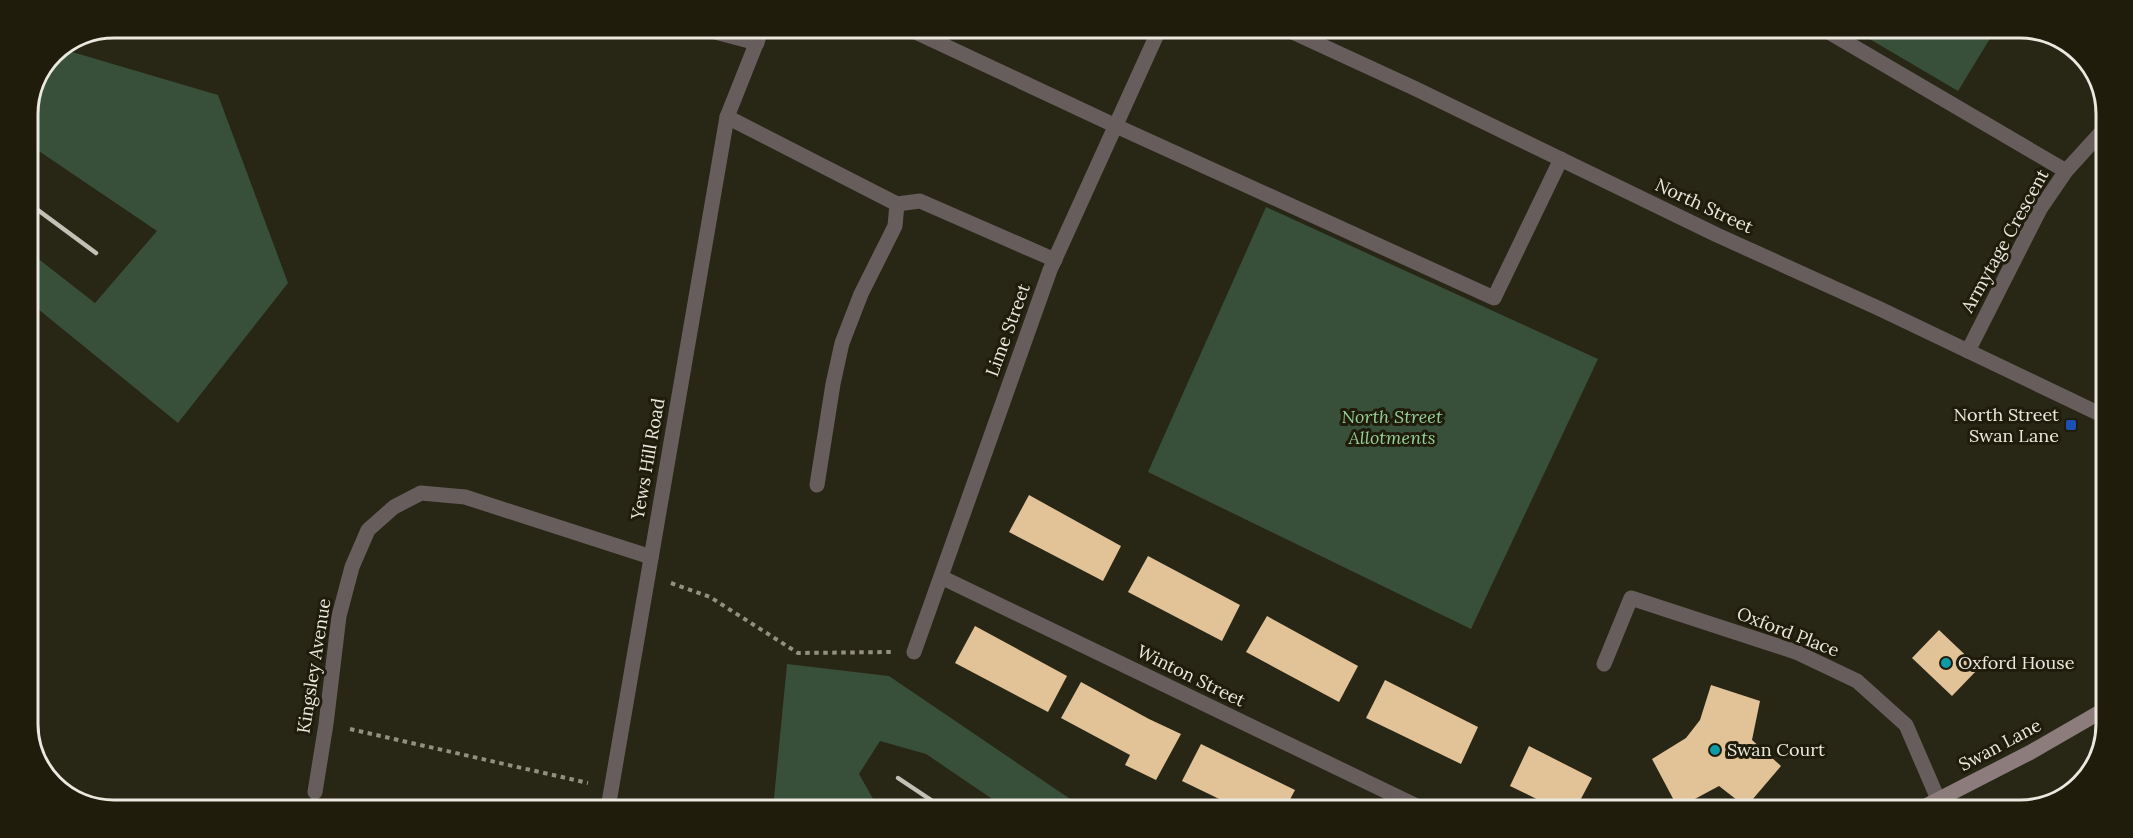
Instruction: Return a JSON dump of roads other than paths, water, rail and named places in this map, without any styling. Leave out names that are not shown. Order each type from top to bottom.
[{"type":"street","name":"Yews Hill Road","points":[[610,800],[727,117],[759,38]]},
{"type":"street","points":[[928,38],[1494,298],[1561,159]]},
{"type":"street","name":"Lime Street","points":[[914,652],[1055,260],[1156,38]]},
{"type":"street","name":"North Street","points":[[1305,38],[1717,235],[2095,412]]},
{"type":"street","points":[[1839,38],[2066,171]]},
{"type":"street","points":[[727,117],[897,204],[920,201],[1055,260]]},
{"type":"street","name":"Armytage Crescent","points":[[1968,351],[2036,218],[2066,171],[2095,139]]},
{"type":"street","points":[[817,485],[842,343],[861,294],[895,226],[897,204]]},
{"type":"street","name":"Kingsley Avenue","points":[[315,792],[339,616],[352,567],[368,530],[394,507],[421,493],[465,497],[651,557]]},
{"type":"street","name":"Winton Street","points":[[940,577],[1404,800]]},
{"type":"street","name":"Oxford Place","points":[[1604,664],[1631,598],[1796,652],[1857,681],[1906,724],[1938,799]]},
{"type":"street","name":"Swan Lane","points":[[1938,799],[2031,753],[2096,715]]},
{"type":"railway","points":[[38,210],[96,253]]},
{"type":"railway","points":[[898,778],[931,800]]},
{"type":"place","name":"North Street Swan Lane","points":[[2071,425]]},
{"type":"place","name":"Oxford House","points":[[1946,663]]},
{"type":"place","name":"Swan Court","points":[[1715,750]]},
{"type":"park label","name":"North Street Allotments","points":[[1392,427]]}]
